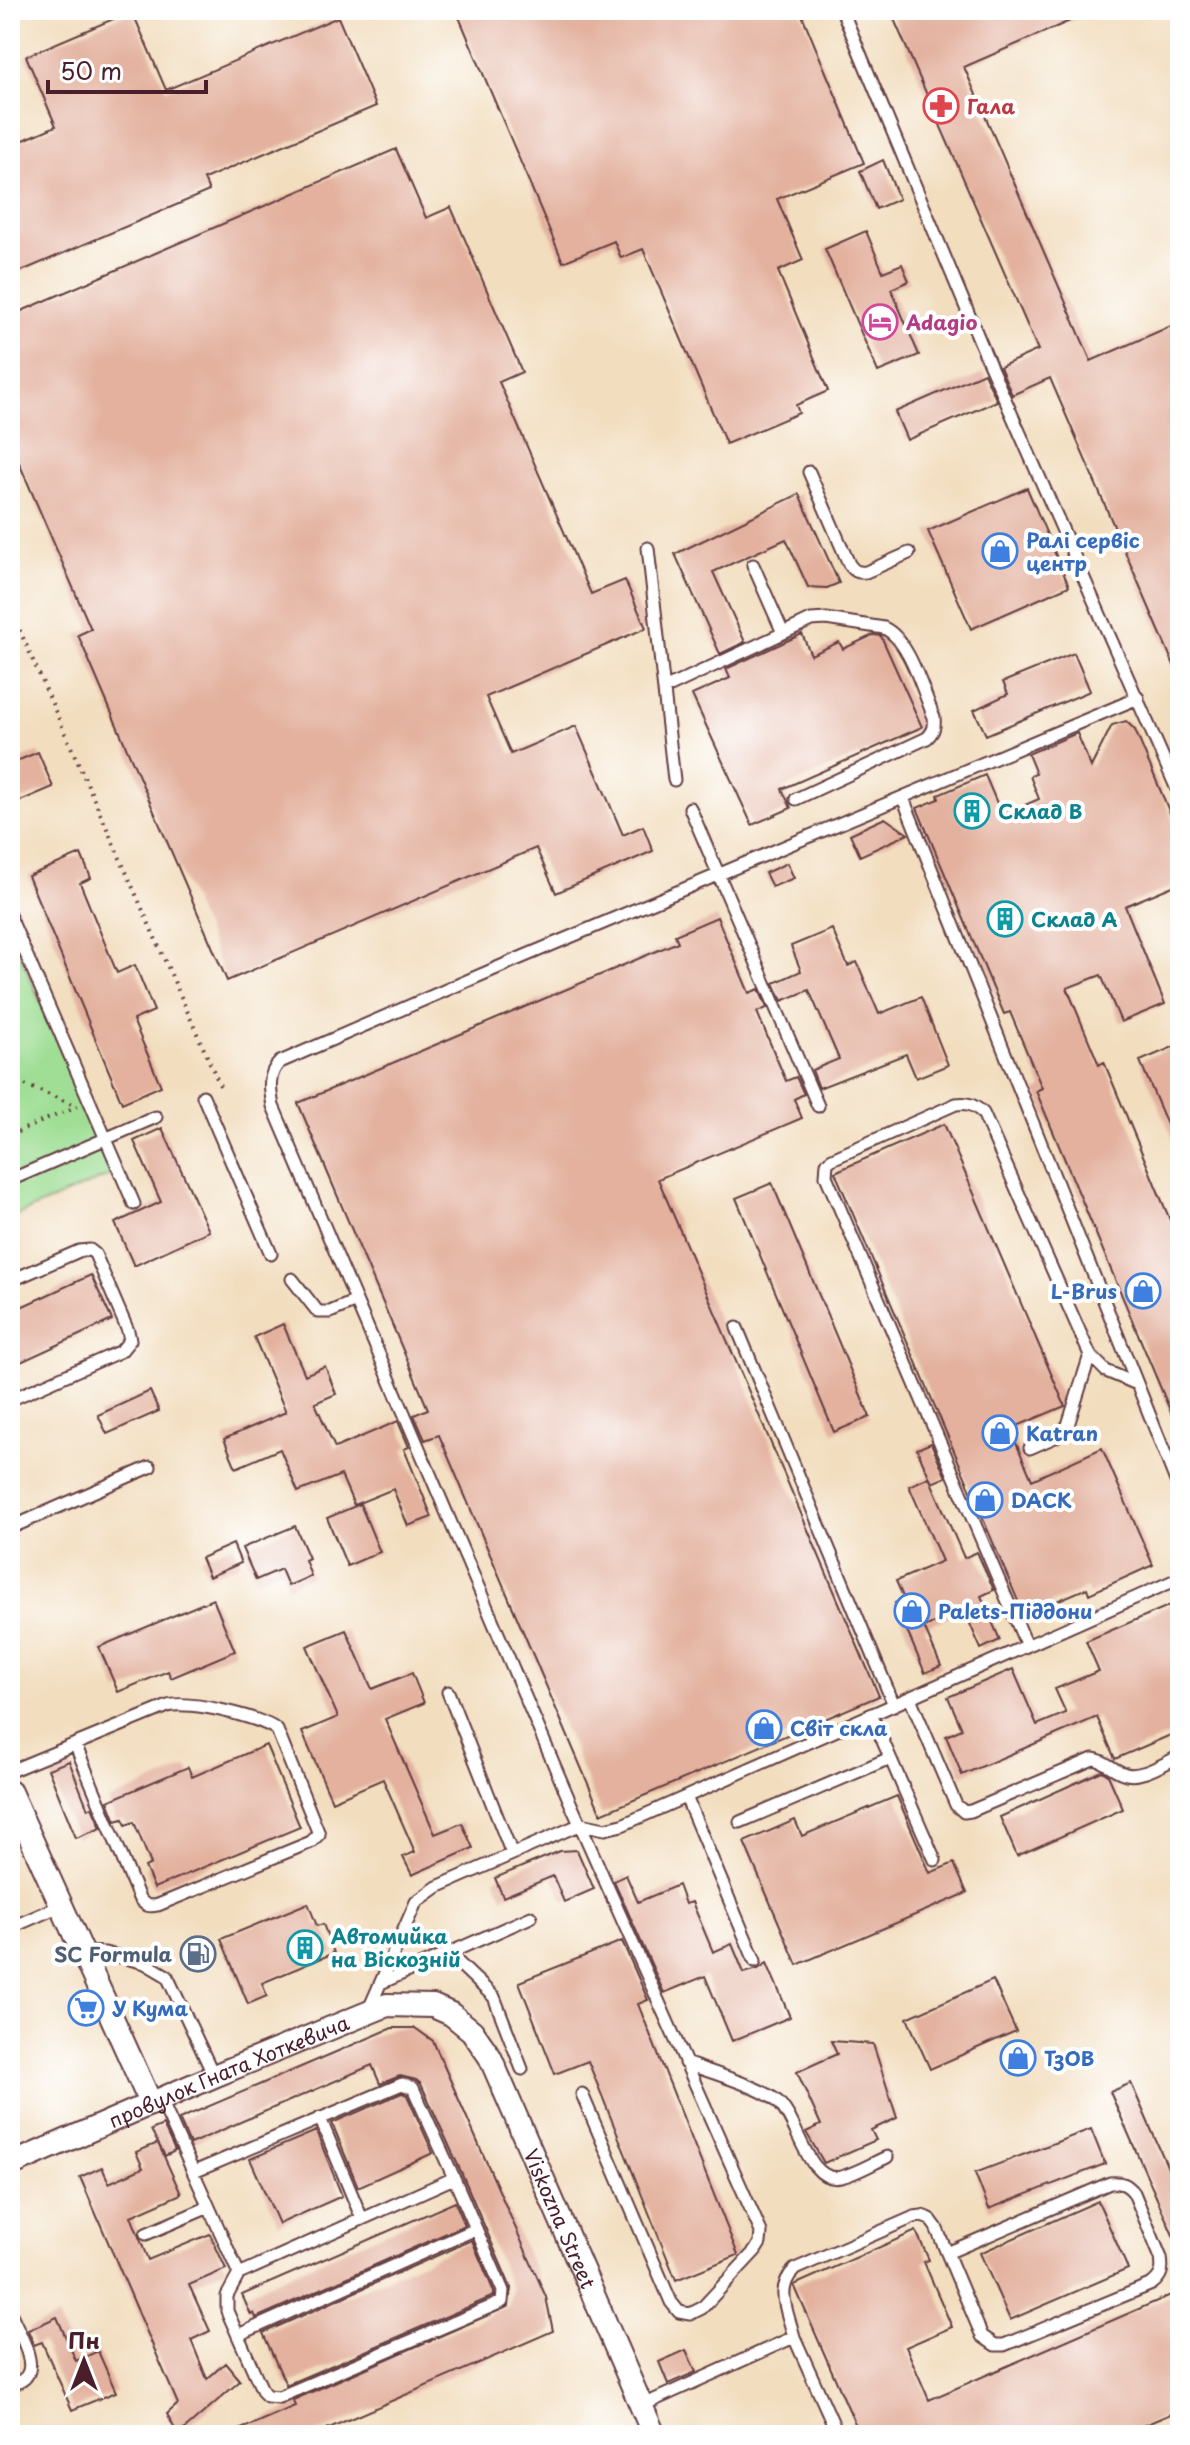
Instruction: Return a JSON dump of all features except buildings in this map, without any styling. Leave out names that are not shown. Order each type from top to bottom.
[{"type":"street","points":[[10,1792],[81,1952],[156,2102]]},
{"type":"street","name":"провулок Гната Хоткевича","points":[[10,2165],[387,2005],[407,2003],[433,2006],[451,2014]]},
{"type":"street","name":"Viskozna Street","points":[[451,2014],[472,2031],[490,2057],[654,2435]]},
{"type":"lane","points":[[842,10],[989,363],[1180,796]]},
{"type":"lane","points":[[809,472],[853,570],[866,572],[909,553]]},
{"type":"lane","points":[[648,548],[674,780]]},
{"type":"lane","points":[[753,565],[783,633]]},
{"type":"lane","points":[[664,689],[818,618],[891,631],[902,642],[934,717],[932,732],[927,738],[796,799]]},
{"type":"lane","points":[[582,2094],[671,2302],[679,2312],[690,2314],[702,2308],[755,2251],[761,2232],[356,1301],[273,1106],[270,1081],[276,1066],[513,961],[1138,698]]},
{"type":"lane","points":[[903,798],[1180,1491]]},
{"type":"lane","points":[[690,808],[818,1106]]},
{"type":"lane","points":[[10,917],[134,1204]]},
{"type":"lane","points":[[203,1096],[271,1254]]},
{"type":"lane","points":[[1027,1646],[826,1176],[827,1163],[956,1104],[974,1105],[983,1113],[1090,1355],[1106,1371],[1137,1384]]},
{"type":"lane","points":[[10,1180],[156,1117]]},
{"type":"lane","points":[[10,1281],[79,1251],[90,1250],[95,1254],[130,1340],[121,1351],[10,1400]]},
{"type":"lane","points":[[292,1279],[318,1312],[330,1312],[356,1301]]},
{"type":"lane","points":[[737,1328],[894,1705]]},
{"type":"lane","points":[[1030,1448],[1055,1437],[1068,1425],[1090,1355]]},
{"type":"lane","points":[[10,1528],[150,1467]]},
{"type":"lane","points":[[368,2013],[416,1902],[437,1887],[581,1824],[614,1828],[1180,1578]]},
{"type":"lane","points":[[448,1692],[512,1854]]},
{"type":"lane","points":[[910,1698],[956,1805],[964,1812],[1093,1759],[1133,1775],[1180,1756]]},
{"type":"lane","points":[[10,1771],[75,1744],[175,1704],[192,1704],[271,1725],[281,1737],[319,1834],[311,1842],[158,1905],[144,1905],[75,1744]]},
{"type":"lane","points":[[871,1714],[935,1860]]},
{"type":"lane","points":[[740,1822],[890,1758]]},
{"type":"lane","points":[[686,1797],[755,1961]]},
{"type":"lane","points":[[10,1928],[60,1906]]},
{"type":"lane","points":[[381,1983],[531,1917]]},
{"type":"lane","points":[[81,1952],[105,1953],[145,1963],[167,1976],[214,2076]]},
{"type":"lane","points":[[448,1953],[494,1997],[522,2069]]},
{"type":"lane","points":[[685,2063],[776,2100],[794,2123],[815,2169],[823,2175],[842,2177],[887,2157]]},
{"type":"lane","points":[[194,2172],[396,2085],[408,2085],[413,2088],[454,2178],[503,2291],[504,2297],[498,2305],[279,2397],[267,2396],[263,2392],[227,2311],[227,2296],[239,2274],[454,2178]]},
{"type":"lane","points":[[156,2102],[194,2172],[239,2274]]},
{"type":"lane","points":[[320,2118],[362,2219]]},
{"type":"lane","points":[[835,2435],[834,2426],[794,2337],[783,2295],[784,2284],[795,2269],[922,2216],[930,2219],[936,2227],[982,2336],[995,2345],[1004,2345],[1152,2284],[1160,2278],[1163,2269],[1134,2193],[1120,2182],[1110,2183],[947,2253]]},
{"type":"lane","points":[[146,2234],[209,2207]]},
{"type":"lane","points":[[238,2335],[476,2229]]},
{"type":"lane","points":[[10,2312],[31,2366],[25,2379],[10,2386]]},
{"type":"lane","points":[[641,2406],[794,2337]]},
{"type":"path","points":[[10,608],[221,1088]]},
{"type":"path","points":[[10,1079],[78,1106]]},
{"type":"path","points":[[72,1092],[78,1106]]},
{"type":"path","points":[[10,1135],[78,1106]]},
{"type":"green space","points":[[10,930],[113,1174],[10,1218]]},
{"type":"place","name":"Гала","points":[[941,106]]},
{"type":"place","name":"Adagio","points":[[880,322]]},
{"type":"place","name":"Ралі сервіс центр","points":[[1000,551]]},
{"type":"place","name":"Склад B","points":[[972,811]]},
{"type":"place","name":"Склад A","points":[[1005,919]]},
{"type":"place","name":"L-Brus","points":[[1143,1291]]},
{"type":"place","name":"Katran","points":[[1000,1433]]},
{"type":"place","name":"DACK","points":[[985,1500]]},
{"type":"place","name":"Palets-Піддони","points":[[912,1611]]},
{"type":"place","name":"Світ скла","points":[[764,1728]]},
{"type":"place","name":"Автомийка на Віскозній","points":[[305,1948]]},
{"type":"place","name":"SC Formula","points":[[198,1954]]},
{"type":"place","name":"У Кума","points":[[86,2008]]},
{"type":"place","name":"ТзОВ","points":[[1018,2058]]}]
